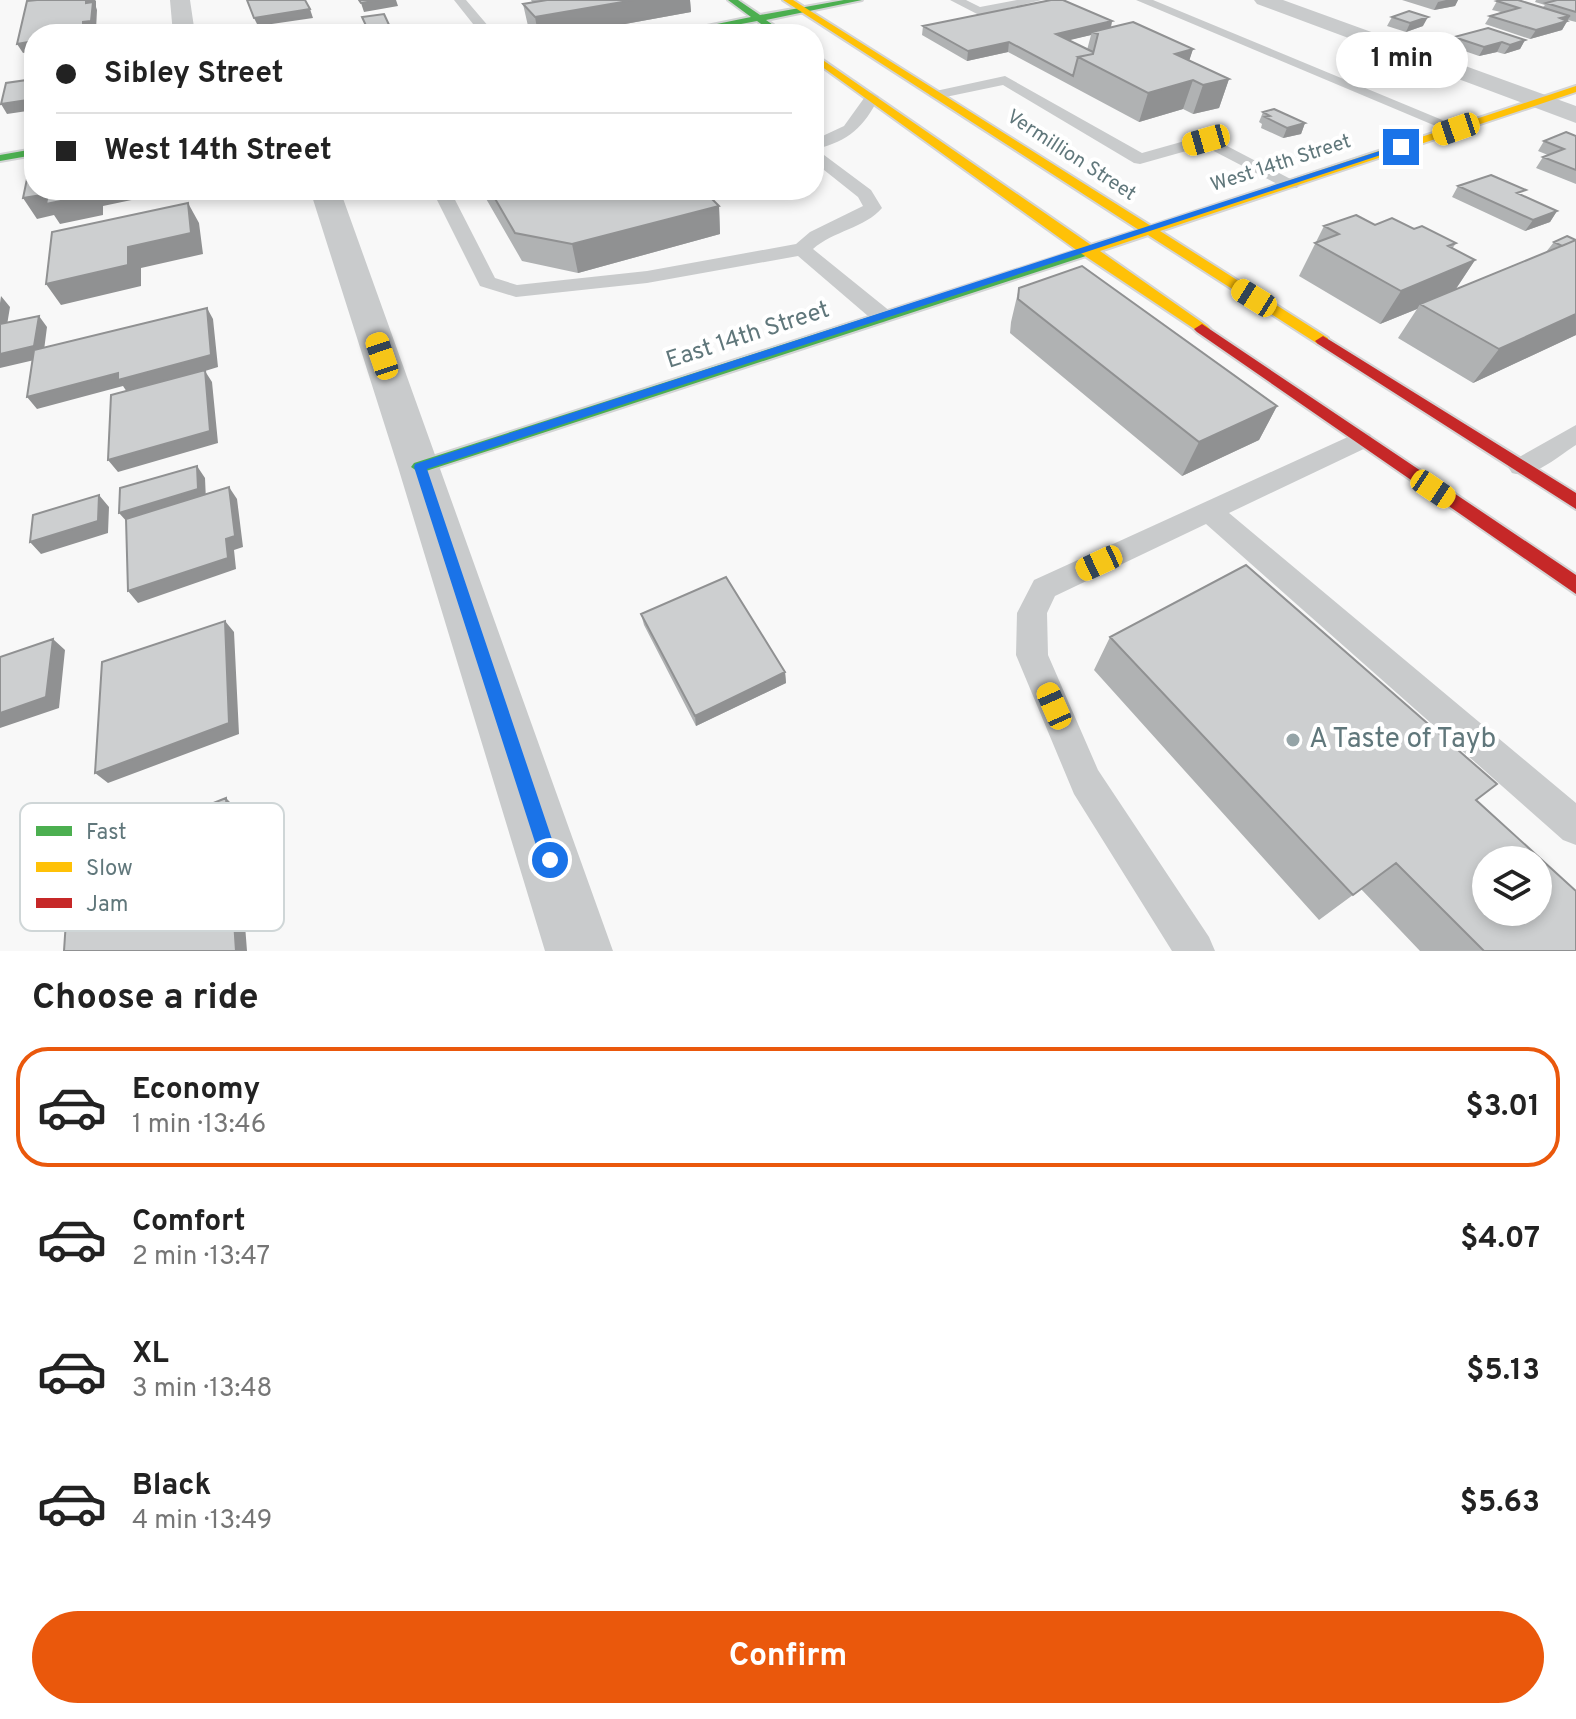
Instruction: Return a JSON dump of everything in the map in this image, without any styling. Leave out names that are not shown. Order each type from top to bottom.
[{"type":"main road","points":[[732,0],[767,24]]},
{"type":"main road","points":[[726,24],[758,18],[795,5],[858,0]]},
{"type":"main road","name":"Vermillion Street","points":[[795,5],[1576,502]]},
{"type":"main road","points":[[824,64],[1361,440],[1576,586]]},
{"type":"main road","name":"West 14th Street","points":[[1090,250],[1576,89]]},
{"type":"main road","points":[[0,158],[24,154]]},
{"type":"main road","name":"East 14th Street","points":[[420,467],[1090,250]]},
{"type":"street","points":[[180,0],[183,24]]},
{"type":"street","points":[[1264,0],[1576,115]]},
{"type":"street","points":[[328,200],[579,951]]},
{"type":"lane","points":[[460,0],[480,24]]},
{"type":"lane","points":[[956,0],[979,11],[1036,0]]},
{"type":"lane","points":[[1142,0],[1456,129]]},
{"type":"lane","points":[[936,95],[1005,80],[1140,159],[1206,140],[1291,184]]},
{"type":"lane","points":[[824,142],[848,134],[857,125],[872,97]]},
{"type":"lane","points":[[446,200],[487,282],[516,291],[647,277],[802,249],[810,239],[858,219],[873,208],[865,194],[824,162]]},
{"type":"lane","points":[[802,249],[883,317]]},
{"type":"lane","points":[[1521,467],[1576,434]]},
{"type":"lane","points":[[1195,951],[1086,782],[1032,655],[1032,613],[1044,588],[1361,440]]},
{"type":"lane","points":[[1209,511],[1576,827]]},
{"type":"building","points":[[247,0],[305,0],[310,9],[254,18]]},
{"type":"building","points":[[547,0],[634,0],[535,17],[523,4]]},
{"type":"building","points":[[1063,0],[1112,21],[1056,34],[1093,52],[1078,57],[1073,76],[1009,42],[968,51],[923,26]]},
{"type":"building","points":[[1518,0],[1570,16],[1560,18],[1567,21],[1536,30],[1490,16],[1519,8],[1497,1]]},
{"type":"building","points":[[1576,0],[1576,12],[1546,3]]},
{"type":"building","points":[[27,1],[93,2],[91,21],[83,24],[24,24],[24,43],[17,44]]},
{"type":"building","points":[[1409,11],[1428,17],[1410,23],[1392,17]]},
{"type":"building","points":[[384,14],[389,24],[365,24],[362,17]]},
{"type":"building","points":[[1133,22],[1193,49],[1175,54],[1229,79],[1203,85],[1193,80],[1148,93],[1078,57],[1093,54],[1098,34],[1092,32]]},
{"type":"building","points":[[1488,28],[1525,40],[1510,45],[1502,42],[1484,47],[1454,37]]},
{"type":"building","points":[[24,80],[24,101],[1,104],[6,83]]},
{"type":"building","points":[[1274,109],[1305,123],[1287,128],[1265,117],[1270,116],[1263,112]]},
{"type":"building","points":[[1566,132],[1576,136],[1576,170],[1543,157],[1564,149],[1544,141]]},
{"type":"building","points":[[1491,175],[1526,190],[1517,193],[1557,211],[1533,220],[1458,186]]},
{"type":"building","points":[[496,200],[713,200],[719,206],[572,244],[515,233]]},
{"type":"building","points":[[188,203],[191,233],[128,247],[128,265],[46,284],[52,232]]},
{"type":"building","points":[[1356,215],[1375,225],[1392,218],[1414,229],[1422,226],[1456,243],[1448,246],[1475,260],[1401,291],[1315,243],[1339,234],[1324,226]]},
{"type":"building","points":[[1567,236],[1576,240],[1562,246],[1554,242]]},
{"type":"building","points":[[1576,240],[1576,314],[1499,349],[1420,304]]},
{"type":"building","points":[[1082,266],[1277,406],[1199,442],[1018,299],[1019,288]]},
{"type":"building","points":[[207,308],[211,355],[118,380],[118,373],[27,397],[34,350]]},
{"type":"building","points":[[39,316],[34,346],[0,354],[0,324]]},
{"type":"building","points":[[205,370],[210,431],[108,460],[111,395]]},
{"type":"building","points":[[197,466],[198,489],[119,513],[120,488]]},
{"type":"building","points":[[229,487],[235,536],[226,539],[228,558],[128,591],[126,519]]},
{"type":"building","points":[[99,495],[98,521],[30,542],[33,515]]},
{"type":"building","points":[[1246,565],[1497,784],[1476,800],[1527,846],[1472,846],[1472,926],[1552,926],[1552,869],[1576,891],[1576,951],[1484,951],[1396,863],[1353,895],[1110,637]]},
{"type":"building","points":[[726,577],[785,672],[695,716],[641,614]]},
{"type":"building","points":[[225,621],[229,723],[95,773],[102,662]]},
{"type":"building","points":[[53,639],[46,697],[0,713],[0,657]]},
{"type":"building","points":[[65,931],[235,931],[236,951],[64,951]]},
{"type":"traffic: fast","points":[[732,0],[767,24]]},
{"type":"traffic: fast","points":[[727,24],[858,0]]},
{"type":"traffic: fast","points":[[0,158],[24,154]]},
{"type":"traffic: fast","points":[[420,467],[1087,251]]},
{"type":"traffic: slow","points":[[787,0],[1323,341]]},
{"type":"traffic: slow","points":[[824,64],[1202,329]]},
{"type":"traffic: slow","points":[[1087,251],[1576,89]]},
{"type":"traffic: jam","points":[[1202,329],[1576,586]]},
{"type":"traffic: jam","points":[[1323,341],[1576,502]]},
{"type":"place","name":"A Taste of Tayb","points":[[1293,740]]},
{"type":"route","points":[[550,860],[420,467],[1401,147]]}]
